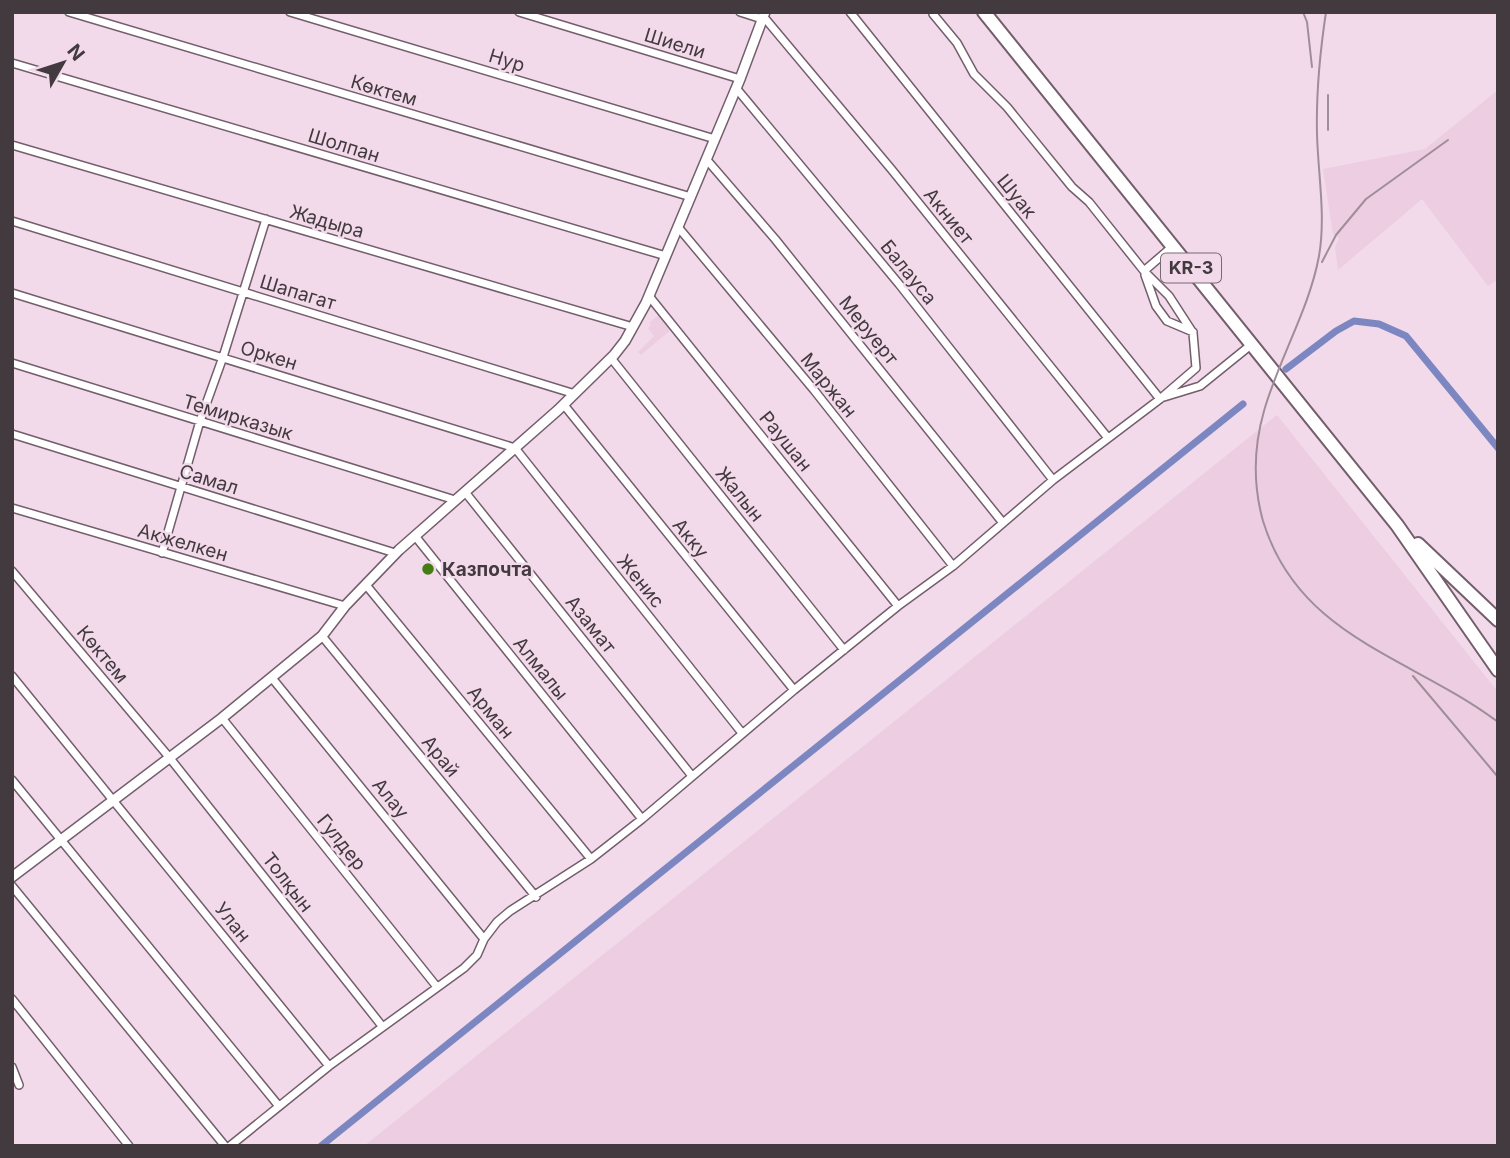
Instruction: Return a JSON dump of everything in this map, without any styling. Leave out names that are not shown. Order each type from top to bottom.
[{"type":"main road","name":"KR-3","points":[[984,12],[1397,524],[1498,670]]},
{"type":"main road","name":"KR-3","points":[[1397,524],[1498,620]]},
{"type":"street","name":"Көктем","points":[[69,12],[691,197]]},
{"type":"street","name":"Нур","points":[[290,12],[715,139]]},
{"type":"street","name":"Шиели","points":[[519,12],[738,83]]},
{"type":"street","points":[[12,877],[222,718],[322,636],[345,606],[396,553],[564,405],[611,358],[633,327],[649,296],[738,83],[763,16],[740,12]]},
{"type":"street","name":"Шуак","points":[[850,12],[1160,399]]},
{"type":"street","points":[[12,886],[228,1146],[329,1066],[464,968],[477,955],[484,939],[497,922],[510,911],[536,897],[591,859],[642,819],[794,690],[898,606],[953,566],[1054,480],[1196,368],[1194,333],[1169,296],[1144,271],[1089,201],[1072,187],[1007,107],[974,74],[957,43],[933,12]]},
{"type":"street","name":"Акниет","points":[[763,16],[901,181],[1108,438]]},
{"type":"street","name":"Шолпан","points":[[12,63],[666,256]]},
{"type":"street","name":"Балауса","points":[[738,83],[1054,480]]},
{"type":"street","name":"Жадыра","points":[[12,145],[633,327]]},
{"type":"street","name":"Меруерт","points":[[706,160],[775,239],[1003,523]]},
{"type":"street","points":[[162,553],[200,422],[266,219]]},
{"type":"street","name":"Шапагат","points":[[12,221],[575,394]]},
{"type":"street","name":"Маржан","points":[[678,227],[814,390],[953,566]]},
{"type":"street","points":[[1144,271],[1173,246]]},
{"type":"street","points":[[1144,271],[1156,306],[1167,321],[1194,333]]},
{"type":"street","name":"Оркен","points":[[12,293],[515,448]]},
{"type":"street","name":"Раушан","points":[[649,296],[898,606]]},
{"type":"street","points":[[1160,399],[1200,386],[1252,344]]},
{"type":"street","name":"Жалын","points":[[611,358],[844,650]]},
{"type":"street","name":"Темирказык","points":[[12,363],[456,500]]},
{"type":"street","name":"Акку","points":[[564,405],[794,690]]},
{"type":"street","name":"Самал","points":[[12,434],[396,553]]},
{"type":"street","name":"Женис","points":[[515,448],[742,733]]},
{"type":"street","name":"Азамат","points":[[465,492],[692,776]]},
{"type":"street","name":"Акжелкен","points":[[12,508],[345,606]]},
{"type":"street","name":"Алмалы","points":[[415,536],[642,819]]},
{"type":"street","name":"Көктем","points":[[12,570],[169,757]]},
{"type":"street","name":"Арман","points":[[366,584],[591,859]]},
{"type":"street","name":"Арай","points":[[322,636],[536,897]]},
{"type":"street","name":"Улан","points":[[12,676],[329,1066]]},
{"type":"street","name":"Алау","points":[[272,678],[484,939]]},
{"type":"street","name":"Гулдер","points":[[222,718],[438,987]]},
{"type":"street","name":"Толқын","points":[[169,757],[382,1027]]},
{"type":"street","points":[[12,780],[278,1105]]},
{"type":"street","points":[[12,999],[129,1146]]},
{"type":"street","points":[[12,1066],[19,1085]]},
{"type":"shaded area","points":[[1498,90],[1498,279],[1488,286],[1422,199],[1338,270],[1335,247],[1339,238],[1333,234],[1323,169],[1425,149]]},
{"type":"shaded area","points":[[660,314],[673,328],[641,355],[638,352],[654,336],[648,328],[651,325],[649,323]]},
{"type":"shaded area","points":[[1277,415],[1498,692],[1498,1146],[364,1146]]},
{"type":"waterway","points":[[1286,369],[1336,331],[1354,321],[1379,324],[1406,336],[1498,448]]},
{"type":"waterway","points":[[321,1146],[1243,404]]},
{"type":"railway","points":[[1303,12],[1307,22],[1312,67]]},
{"type":"railway","points":[[1326,12],[1317,103],[1321,241],[1308,296],[1270,391],[1261,424],[1256,480],[1263,521],[1280,561],[1303,592],[1330,619],[1361,641],[1464,699],[1498,722]]},
{"type":"railway","points":[[1328,95],[1328,130]]},
{"type":"railway","points":[[1322,262],[1336,235],[1366,199],[1448,140]]},
{"type":"railway","points":[[1413,676],[1498,777]]},
{"type":"place","name":"Казпочта","points":[[428,569]]}]
